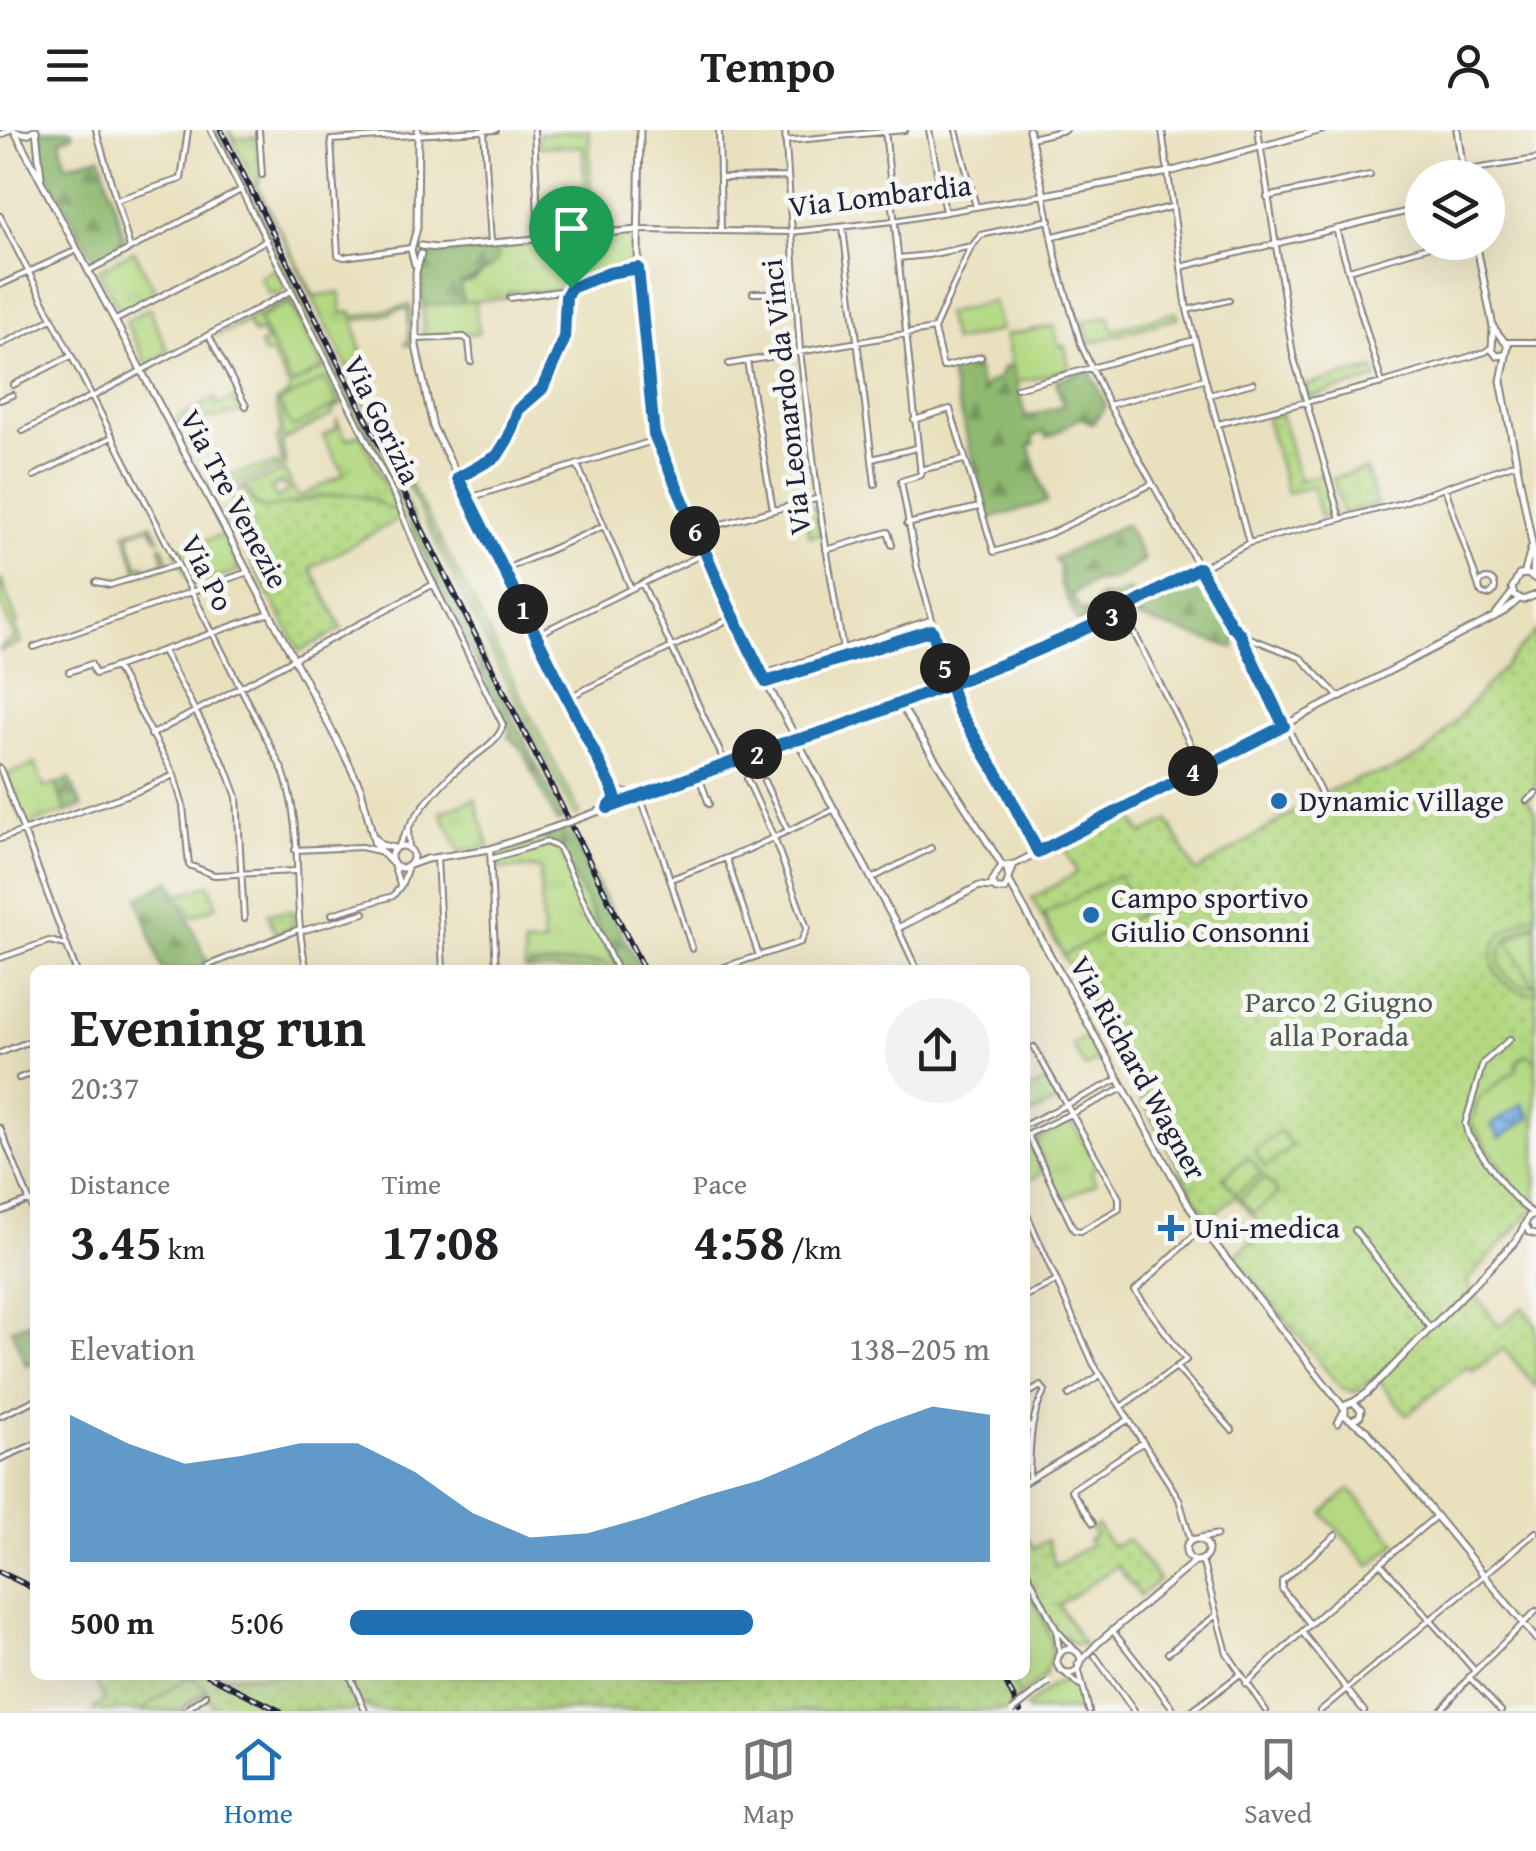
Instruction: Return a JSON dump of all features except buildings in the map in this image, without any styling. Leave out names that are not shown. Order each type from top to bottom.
[{"type":"street","points":[[0,135],[13,130],[22,134],[35,130]]},
{"type":"street","name":"Via Tre Venezie","points":[[13,130],[356,778],[373,836],[380,851],[393,864]]},
{"type":"street","name":"Via Tre Venezie","points":[[35,130],[45,189]]},
{"type":"street","points":[[96,130],[130,248]]},
{"type":"street","points":[[116,200],[180,180],[188,130]]},
{"type":"street","name":"Via Gorizia","points":[[211,130],[503,722],[502,732],[452,774],[409,824]]},
{"type":"street","points":[[259,130],[262,175]]},
{"type":"street","points":[[484,130],[490,243]]},
{"type":"street","points":[[417,250],[338,255],[332,139],[496,130]]},
{"type":"street","points":[[534,130],[539,238]]},
{"type":"street","points":[[640,130],[638,268],[649,410],[656,440],[764,678],[915,965]]},
{"type":"street","points":[[719,130],[720,230]]},
{"type":"street","name":"Via Leonardo da Vinci","points":[[784,130],[800,350],[818,498],[844,657]]},
{"type":"street","points":[[829,130],[830,138]]},
{"type":"street","points":[[785,140],[905,130]]},
{"type":"street","points":[[929,130],[945,212]]},
{"type":"street","points":[[956,130],[976,208]]},
{"type":"street","points":[[1065,130],[1030,134],[1068,304],[1091,367],[1152,484],[1231,625],[1240,634],[1323,796]]},
{"type":"street","points":[[1162,130],[1187,310],[1249,543]]},
{"type":"street","points":[[1258,130],[1293,355],[1340,518]]},
{"type":"street","name":"Via Lombardia","points":[[417,250],[638,230],[791,232],[842,228],[1168,172],[1322,130]]},
{"type":"street","points":[[1457,130],[1461,160]]},
{"type":"street","points":[[418,132],[416,339],[432,422],[611,785],[616,799],[612,807]]},
{"type":"street","points":[[885,132],[921,475],[901,482],[907,524],[932,630],[958,710],[1005,787],[1038,852]]},
{"type":"street","points":[[1505,166],[1536,160]]},
{"type":"street","points":[[1267,197],[1370,175]]},
{"type":"street","points":[[720,178],[788,178]]},
{"type":"street","points":[[88,270],[241,190]]},
{"type":"street","points":[[588,200],[591,234]]},
{"type":"street","points":[[1054,236],[1172,206]]},
{"type":"street","points":[[1180,267],[1405,212]]},
{"type":"street","name":"Via Po","points":[[0,216],[287,783],[299,930],[306,965]]},
{"type":"street","points":[[981,357],[943,367],[934,328],[972,246],[981,236],[1050,220]]},
{"type":"street","points":[[842,228],[875,484]]},
{"type":"street","points":[[1336,229],[1382,382]]},
{"type":"street","points":[[115,321],[266,240]]},
{"type":"street","points":[[898,258],[972,246]]},
{"type":"street","points":[[0,285],[77,250]]},
{"type":"street","points":[[1348,270],[1405,253]]},
{"type":"street","points":[[1480,260],[1501,368],[1504,404],[1533,534],[1535,578],[1523,574]]},
{"type":"street","points":[[753,294],[776,293],[780,272],[794,264]]},
{"type":"street","points":[[510,298],[571,288],[609,273],[638,268]]},
{"type":"street","points":[[458,478],[497,456],[509,437],[518,410],[542,389],[564,340],[566,296],[571,288]]},
{"type":"street","points":[[23,431],[292,291]]},
{"type":"street","points":[[1187,310],[1229,300]]},
{"type":"street","points":[[0,345],[52,319]]},
{"type":"street","points":[[1493,327],[1504,341],[1522,344]]},
{"type":"street","points":[[729,364],[934,328]]},
{"type":"street","points":[[209,336],[246,406]]},
{"type":"street","points":[[416,339],[464,337],[469,341],[471,362]]},
{"type":"street","points":[[1017,388],[1194,340]]},
{"type":"street","points":[[1498,351],[1504,341]]},
{"type":"street","points":[[1498,351],[1504,341]]},
{"type":"street","points":[[1217,424],[1485,352],[1536,342]]},
{"type":"street","points":[[13,385],[71,356]]},
{"type":"street","points":[[747,361],[773,510]]},
{"type":"street","points":[[1110,405],[1204,379]]},
{"type":"street","points":[[1208,394],[1253,383]]},
{"type":"street","points":[[0,400],[12,395]]},
{"type":"street","points":[[914,420],[950,409],[994,552],[1049,534],[1152,484]]},
{"type":"street","points":[[34,476],[112,437]]},
{"type":"street","points":[[468,498],[656,440]]},
{"type":"street","points":[[872,458],[917,448]]},
{"type":"street","points":[[920,470],[964,460]]},
{"type":"street","points":[[576,464],[631,589]]},
{"type":"street","points":[[393,864],[402,868],[434,858],[490,850],[668,789],[951,684],[1126,608],[1249,543],[1516,464]]},
{"type":"street","points":[[1444,488],[1475,578],[1480,590],[1486,596],[1496,590],[1492,580],[1475,578]]},
{"type":"street","points":[[695,531],[818,498]]},
{"type":"street","points":[[907,524],[979,507]]},
{"type":"street","points":[[1526,512],[1536,518]]},
{"type":"street","points":[[504,570],[604,526]]},
{"type":"street","points":[[826,550],[888,532],[892,545]]},
{"type":"street","points":[[1494,616],[1513,592],[1513,580],[1523,574],[1532,546]]},
{"type":"street","points":[[536,635],[705,553]]},
{"type":"street","points":[[96,582],[110,585],[178,565]]},
{"type":"street","points":[[34,647],[248,572]]},
{"type":"street","points":[[1480,590],[1484,580]]},
{"type":"street","points":[[642,583],[726,766]]},
{"type":"street","points":[[152,735],[434,584]]},
{"type":"street","points":[[1513,592],[1519,599]]},
{"type":"street","points":[[997,888],[992,878],[1003,865],[1015,864],[1340,698],[1519,599],[1527,600],[1536,594]]},
{"type":"street","points":[[1126,608],[1125,614],[1202,767]]},
{"type":"street","points":[[68,672],[91,664],[96,674],[270,613]]},
{"type":"street","points":[[568,698],[734,617]]},
{"type":"street","points":[[764,678],[930,620]]},
{"type":"street","points":[[764,678],[932,630]]},
{"type":"street","points":[[1240,634],[1301,658],[1340,698]]},
{"type":"street","points":[[163,650],[228,772],[237,797],[244,919]]},
{"type":"street","points":[[116,667],[174,775],[184,806],[189,865],[210,875],[296,871]]},
{"type":"street","name":"Via Richard Wagner","points":[[900,704],[1003,865],[1017,898],[1203,1227],[1338,1397],[1351,1420]]},
{"type":"street","points":[[0,768],[74,965]]},
{"type":"street","points":[[0,838],[174,775]]},
{"type":"street","points":[[699,777],[709,804]]},
{"type":"street","points":[[730,965],[800,942],[808,928],[774,838],[746,779]]},
{"type":"street","points":[[764,782],[788,831]]},
{"type":"street","points":[[611,785],[628,795],[668,789]]},
{"type":"street","points":[[1527,801],[1536,793]]},
{"type":"street","points":[[640,798],[664,858],[692,950]]},
{"type":"street","points":[[671,879],[835,809]]},
{"type":"street","points":[[399,889],[400,878],[390,856],[409,824]]},
{"type":"street","points":[[332,914],[388,898],[399,889],[413,858],[409,824]]},
{"type":"street","points":[[360,846],[373,836],[381,845],[410,849],[434,858]]},
{"type":"street","points":[[491,859],[544,843],[558,847],[615,965]]},
{"type":"street","points":[[295,850],[360,846],[380,851]]},
{"type":"street","points":[[872,878],[931,848]]},
{"type":"street","points":[[490,850],[496,965]]},
{"type":"street","points":[[434,858],[443,965]]},
{"type":"street","points":[[726,858],[758,956]]},
{"type":"street","points":[[997,888],[1009,880],[1015,864]]},
{"type":"street","points":[[898,928],[978,886],[997,888],[1017,898]]},
{"type":"street","points":[[341,911],[342,919]]},
{"type":"street","points":[[208,965],[299,930],[364,913]]},
{"type":"street","points":[[45,942],[56,934],[58,922]]},
{"type":"street","points":[[0,958],[45,942],[58,940],[68,947]]},
{"type":"street","points":[[1486,1059],[1510,1039]]},
{"type":"street","points":[[0,1053],[30,1041]]},
{"type":"street","points":[[1493,1042],[1466,1124],[1468,1135],[1523,1208],[1534,1234],[1517,1240]]},
{"type":"street","points":[[1030,1142],[1074,1230],[1081,1231],[1112,1216],[1120,1206],[1034,1047]]},
{"type":"street","points":[[18,1078],[30,1074]]},
{"type":"street","points":[[1030,1124],[1119,1079]]},
{"type":"street","points":[[1030,1135],[1124,1088]]},
{"type":"street","points":[[0,1128],[29,1200],[0,1212]]},
{"type":"street","points":[[0,1148],[7,1145]]},
{"type":"street","points":[[1343,1410],[1367,1393],[1517,1240],[1526,1222],[1536,1214],[1523,1208]]},
{"type":"street","points":[[1030,1221],[1100,1375],[1175,1492],[1188,1527],[1207,1547]]},
{"type":"street","points":[[1121,1408],[1186,1360],[1135,1291],[1203,1227]]},
{"type":"street","points":[[1354,1230],[1430,1328]]},
{"type":"street","points":[[1030,1294],[1057,1282]]},
{"type":"street","points":[[1176,1367],[1232,1430]]},
{"type":"street","points":[[1069,1395],[1100,1375]]},
{"type":"street","points":[[1030,1392],[1041,1386],[1045,1391],[1036,1406],[1030,1436]]},
{"type":"street","points":[[1367,1393],[1361,1412],[1351,1420],[1367,1432],[1536,1639]]},
{"type":"street","name":"Via Richard Wagner","points":[[1338,1397],[1352,1402]]},
{"type":"street","points":[[0,1416],[30,1402]]},
{"type":"street","points":[[1352,1402],[1361,1412],[1367,1432]]},
{"type":"street","points":[[1030,1479],[1129,1419]]},
{"type":"street","points":[[1093,1523],[1070,1490],[1143,1443]]},
{"type":"street","points":[[0,1459],[30,1446]]},
{"type":"street","points":[[1246,1684],[1436,1516]]},
{"type":"street","points":[[1320,1711],[1536,1532]]},
{"type":"street","points":[[1012,1711],[1049,1682],[1074,1673],[1112,1630],[1197,1561],[1216,1535],[1196,1539]]},
{"type":"street","points":[[1310,1624],[1282,1588],[1282,1582],[1336,1535]]},
{"type":"street","points":[[1180,1571],[1196,1539]]},
{"type":"street","points":[[1188,1555],[1197,1561],[1203,1573],[1226,1653],[1266,1711]]},
{"type":"street","points":[[1382,1565],[1475,1670]]},
{"type":"street","points":[[1030,1578],[1054,1626],[1078,1654],[1088,1711]]},
{"type":"street","points":[[1440,1711],[1475,1670],[1536,1612]]},
{"type":"street","points":[[1168,1653],[1216,1616]]},
{"type":"street","points":[[1054,1626],[1060,1655]]},
{"type":"street","points":[[1112,1630],[1175,1711]]},
{"type":"street","points":[[1302,1632],[1364,1711]]},
{"type":"street","points":[[1049,1682],[1064,1648],[1098,1643]]},
{"type":"street","points":[[1094,1656],[1134,1711]]},
{"type":"street","points":[[1058,1664],[1060,1672],[1076,1680],[1082,1690]]},
{"type":"street","points":[[1192,1711],[1238,1675]]},
{"type":"street","points":[[1469,1677],[1501,1711]]},
{"type":"street","points":[[352,1680],[366,1711]]},
{"type":"street","points":[[185,1711],[206,1695]]},
{"type":"green space","points":[[40,130],[72,130],[73,135],[60,140],[66,165],[100,156],[124,237],[122,248],[94,260],[49,176],[45,178],[42,173]]},
{"type":"green space","points":[[218,130],[409,509],[405,511]]},
{"type":"green space","points":[[228,130],[235,139],[256,137],[260,180],[257,185],[314,296],[340,292],[342,313],[352,312],[353,317],[410,305],[409,345],[405,343],[409,341],[408,309],[354,321],[370,393],[364,396],[580,814],[574,816]]},
{"type":"green space","points":[[589,130],[591,200],[585,201],[583,146],[539,147],[539,134]]},
{"type":"green space","points":[[628,233],[633,237],[634,262],[630,264],[558,290],[508,293],[506,298],[463,302],[460,284],[473,281],[497,261],[488,247]]},
{"type":"green space","points":[[488,247],[497,253],[497,261],[460,284],[463,302],[422,306],[425,256]]},
{"type":"green space","points":[[134,251],[157,294],[121,313],[98,270]]},
{"type":"green space","points":[[276,268],[286,288],[276,296],[273,291],[269,294],[260,277]]},
{"type":"green space","points":[[291,298],[344,403],[332,410],[333,414],[282,441],[286,466],[241,481],[231,489],[213,480],[209,485],[207,481],[282,462],[276,402],[290,389],[271,354],[264,354],[260,345],[266,342],[260,331],[254,334],[247,322],[217,336]]},
{"type":"green space","points":[[475,301],[479,333],[424,336],[423,306]]},
{"type":"green space","points":[[993,301],[1001,330],[953,342],[945,314]]},
{"type":"green space","points":[[290,303],[324,368],[292,385],[258,319]]},
{"type":"green space","points":[[149,308],[168,351],[147,365],[126,322]]},
{"type":"green space","points":[[1176,312],[1178,318],[1090,343],[1084,322],[1109,316],[1113,330]]},
{"type":"green space","points":[[1054,326],[1070,369],[1016,383],[1005,335]]},
{"type":"green space","points":[[974,363],[983,393],[986,384],[998,379],[1004,367],[1012,366],[1026,417],[1063,406],[1056,380],[1089,370],[1106,405],[1092,424],[1082,418],[1047,437],[1044,432],[1033,436],[1034,444],[1029,445],[1047,502],[989,519],[949,371]]},
{"type":"green space","points":[[1374,369],[1377,379],[1309,397],[1305,385]]},
{"type":"green space","points":[[325,379],[338,404],[292,428],[279,402]]},
{"type":"green space","points":[[215,398],[219,405],[232,398],[243,412],[178,425],[178,418]]},
{"type":"green space","points":[[1281,414],[1299,480],[1324,474],[1335,515],[1321,519],[1312,487],[1287,493],[1266,418]]},
{"type":"green space","points":[[336,419],[347,440],[360,434],[396,507],[389,511],[376,502],[347,495],[271,508],[254,502],[244,486],[285,471],[291,483],[285,487],[282,482],[271,488],[277,499],[292,487],[299,497],[344,474],[323,436],[337,428]]},
{"type":"green space","points":[[1366,469],[1377,505],[1343,513],[1333,478]]},
{"type":"green space","points":[[241,488],[262,508],[343,495],[359,496],[389,510],[396,507],[400,518],[311,568],[342,629],[300,651],[224,512],[230,512],[232,492]]},
{"type":"green space","points":[[810,504],[817,509],[820,535],[810,536],[802,506]]},
{"type":"green space","points":[[409,509],[564,820],[557,822],[522,750],[508,736],[511,733],[417,542],[405,511]]},
{"type":"green space","points":[[152,524],[160,541],[149,526],[129,537],[138,566],[144,565],[146,569],[161,564],[164,559],[160,546],[169,562],[138,574],[125,533]]},
{"type":"green space","points":[[1126,524],[1144,561],[1114,579],[1094,581],[1072,595],[1080,610],[1090,611],[1100,596],[1118,596],[1129,590],[1133,599],[1079,626],[1054,559]]},
{"type":"green space","points":[[223,535],[239,571],[192,585],[174,550]]},
{"type":"green space","points":[[1199,576],[1236,637],[1234,648],[1132,616],[1132,607]]},
{"type":"green space","points":[[0,577],[21,643],[0,651],[0,647],[15,638],[0,601]]},
{"type":"green space","name":"Parco 2 Giugno alla Porada","points":[[1536,631],[1536,791],[1527,799],[1536,811],[1536,1207],[1466,1283],[1499,1326],[1523,1307],[1536,1324],[1536,1387],[1504,1348],[1473,1372],[1468,1366],[1407,1415],[1376,1377],[1356,1392],[1341,1388],[1234,1256],[1265,1230],[1236,1196],[1209,1218],[1197,1201],[1032,898],[1077,873],[1062,843],[1128,807],[1142,834],[1168,821],[1196,872],[1327,792],[1390,771],[1426,753]]},
{"type":"green space","points":[[35,764],[44,788],[56,784],[66,812],[28,825],[23,822],[6,775]]},
{"type":"green space","points":[[70,779],[82,807],[66,812],[56,784]]},
{"type":"green space","points":[[475,799],[489,846],[460,852],[441,812]]},
{"type":"green space","points":[[568,827],[638,965],[617,965],[560,848],[543,837]]},
{"type":"green space","points":[[544,836],[560,848],[618,965],[525,965],[524,945],[543,944],[540,868],[499,869],[496,852]]},
{"type":"green space","name":"Campo sportivo Giulio Consonni","points":[[1118,875],[1139,914],[1064,955],[1043,915]]},
{"type":"green space","points":[[171,880],[209,965],[160,965],[138,898]]},
{"type":"green space","points":[[209,884],[217,906],[192,917],[177,895]]},
{"type":"green space","points":[[294,911],[293,926],[275,934],[268,913]]},
{"type":"green space","points":[[1536,913],[1536,921],[1509,937],[1500,954],[1506,976],[1520,984],[1536,985],[1536,992],[1524,992],[1498,975],[1492,955],[1505,931]]},
{"type":"green space","points":[[1536,924],[1536,983],[1533,984],[1508,941]]},
{"type":"green space","points":[[604,962],[607,965],[548,965]]},
{"type":"green space","points":[[1087,1036],[1100,1059],[1085,1068],[1072,1045]]},
{"type":"green space","points":[[1528,1054],[1536,1061],[1536,1206],[1528,1204],[1471,1124],[1479,1098],[1517,1069],[1518,1060]]},
{"type":"green space","points":[[1048,1080],[1058,1097],[1056,1102],[1030,1115],[1030,1089]]},
{"type":"green space","points":[[1072,1122],[1095,1162],[1092,1175],[1096,1183],[1062,1200],[1034,1141]]},
{"type":"green space","points":[[1280,1131],[1292,1146],[1266,1167],[1254,1152]]},
{"type":"green space","points":[[1030,1146],[1043,1173],[1030,1180]]},
{"type":"green space","points":[[1248,1157],[1262,1173],[1236,1194],[1223,1178]]},
{"type":"green space","points":[[1265,1178],[1278,1193],[1253,1214],[1240,1199]]},
{"type":"green space","points":[[28,1322],[30,1363],[26,1365],[11,1329]]},
{"type":"green space","points":[[1350,1489],[1397,1543],[1370,1566],[1323,1513]]},
{"type":"green space","points":[[1097,1525],[1111,1546],[1128,1539],[1159,1580],[1140,1596],[1117,1566],[1059,1605],[1084,1645],[1066,1638],[1052,1646],[1044,1673],[1010,1704],[1013,1711],[371,1711],[368,1704],[353,1711],[216,1711],[205,1693],[180,1711],[92,1711],[105,1700],[94,1680],[1030,1680],[1030,1542],[1034,1548],[1047,1540],[1055,1566],[1090,1545],[1088,1540],[1095,1535],[1091,1529]]},
{"type":"green space","points":[[1030,1594],[1047,1628],[1051,1651],[1046,1675],[1020,1696],[1012,1680],[1030,1680]]},
{"type":"green space","points":[[184,1680],[195,1680],[207,1689],[179,1711],[141,1711]]},
{"type":"green space","points":[[1065,1680],[1074,1686],[1082,1711],[1028,1711],[1026,1707]]},
{"type":"water","points":[[1522,1104],[1531,1117],[1500,1138],[1491,1125]]},
{"type":"railway","points":[[221,130],[641,965]]},
{"type":"railway","points":[[0,1572],[30,1587]]},
{"type":"railway","points":[[218,1680],[280,1711]]},
{"type":"railway","points":[[1004,1680],[1020,1711]]},
{"type":"place","name":"Dynamic Village","points":[[1279,801]]},
{"type":"place","name":"Campo sportivo Giulio Consonni","points":[[1091,915]]},
{"type":"place","name":"Uni-medica","points":[[1171,1228]]},
{"type":"route","points":[[571,288],[566,296],[564,340],[542,389],[518,410],[509,437],[497,456],[458,478],[612,788],[616,799],[608,808],[784,743],[807,739],[900,704],[951,684],[988,670],[1104,620],[1199,568],[1240,634],[1284,726],[1038,852],[1005,787],[958,710],[951,684],[932,630],[766,682],[654,434],[638,268],[609,273],[571,288]]}]
